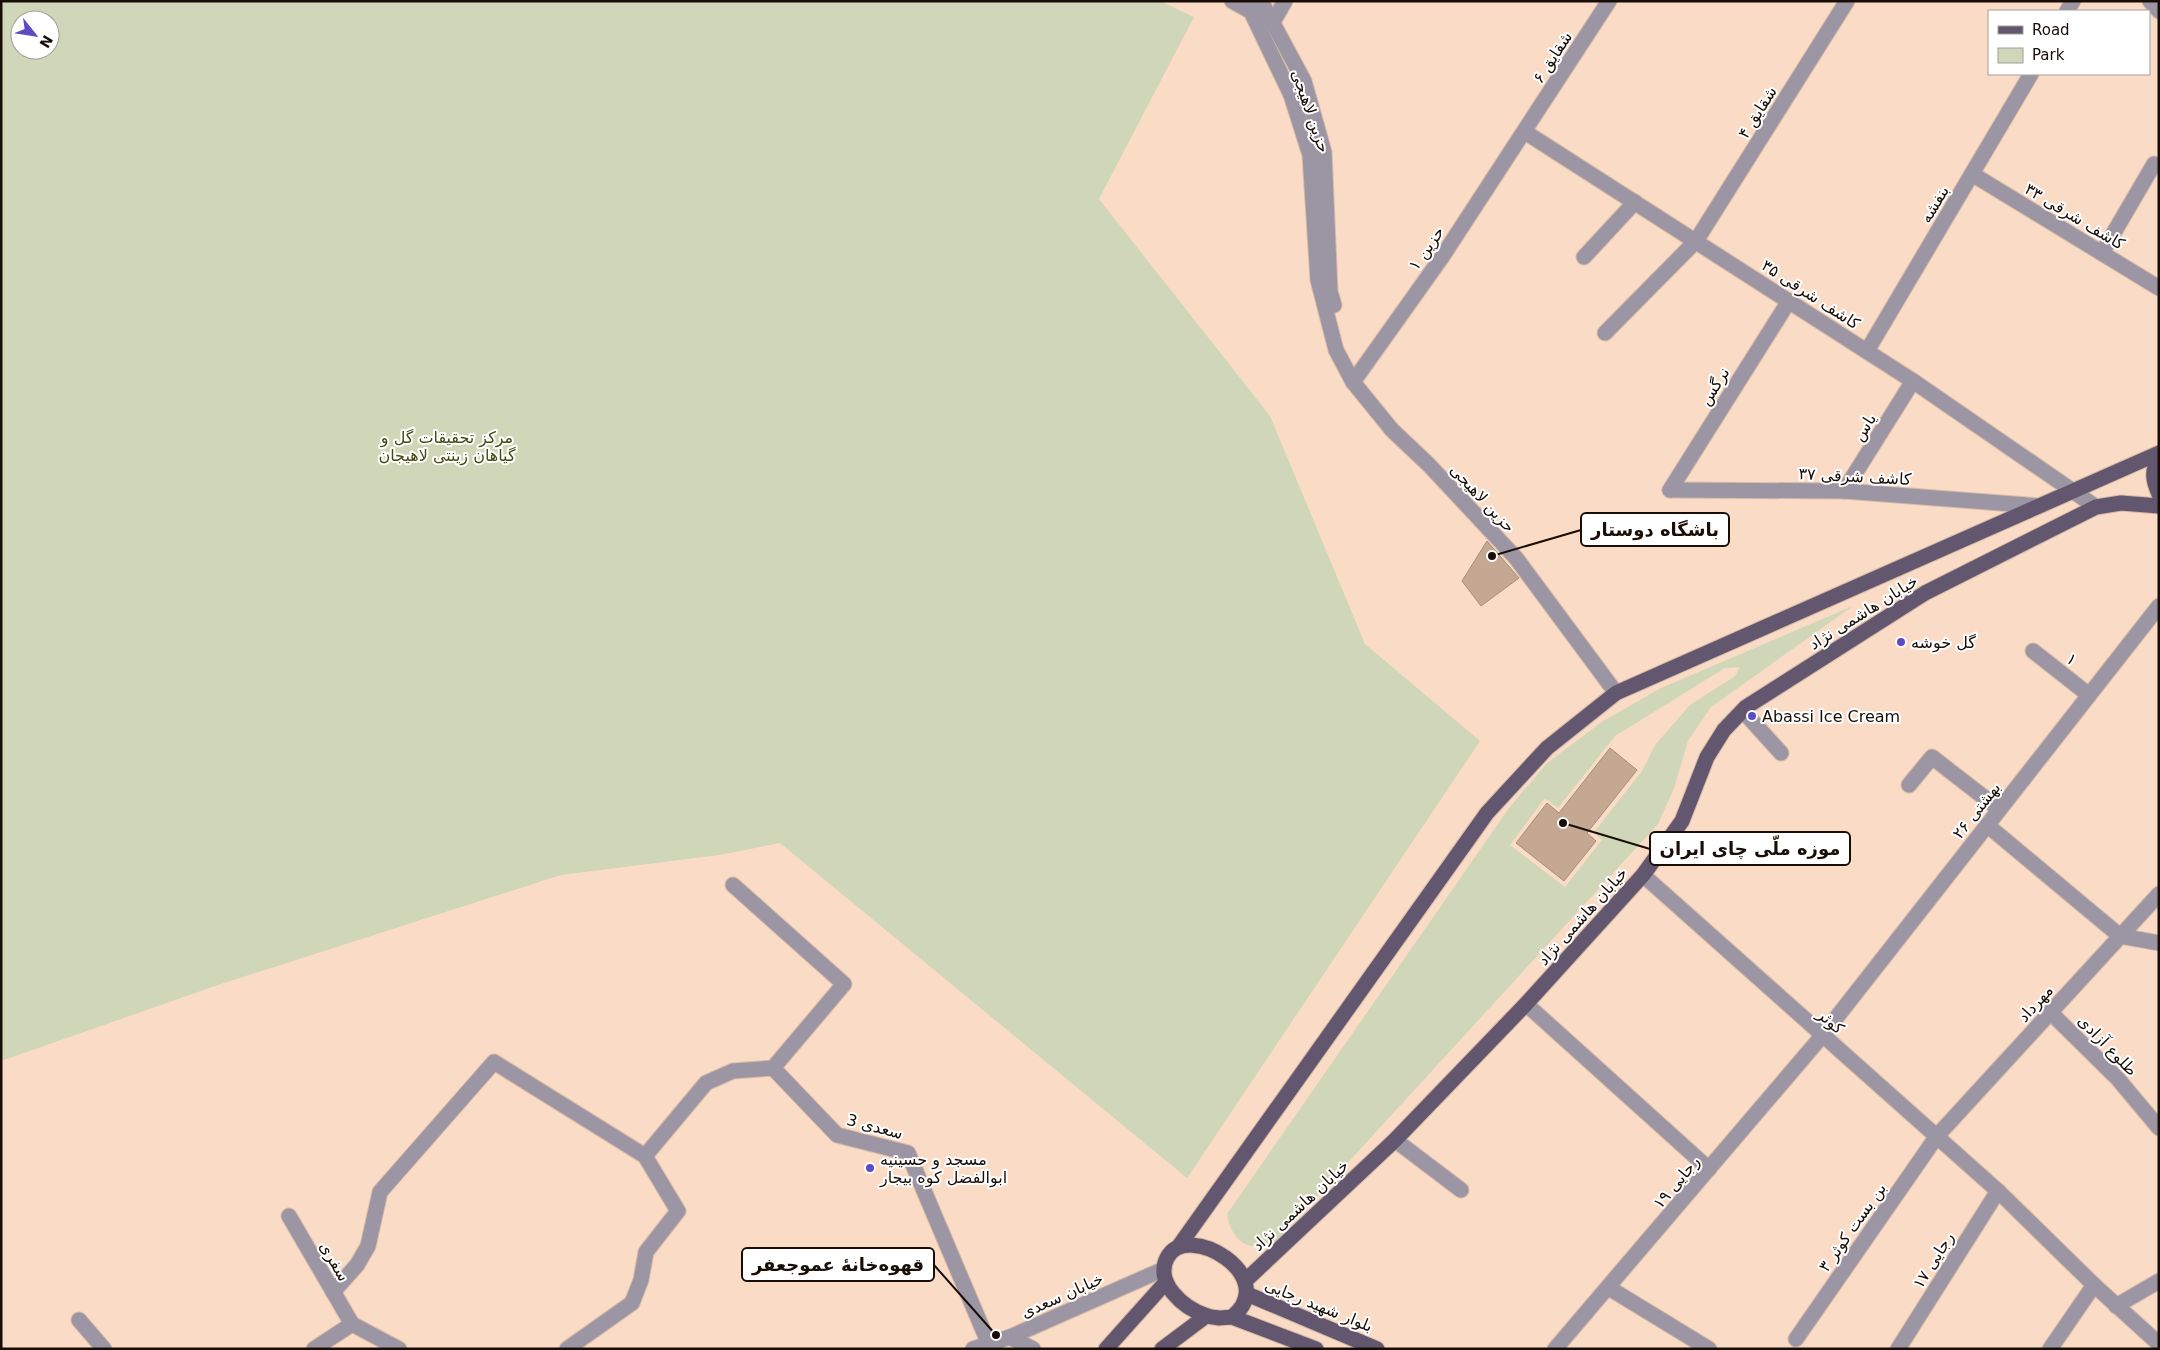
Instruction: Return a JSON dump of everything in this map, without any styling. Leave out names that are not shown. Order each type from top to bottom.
[{"type":"main road","points":[[1310,1346],[1232,1317],[1218,1318],[1206,1316],[1188,1307],[1173,1293],[1165,1275],[1167,1257],[1179,1246],[1487,813],[1547,748],[1616,693],[2159,453]]},
{"type":"main road","points":[[2159,458],[2155,465],[2153,481],[2159,494]]},
{"type":"main road","name":"خیابان هاشمی نژاد","points":[[1246,1288],[1395,1140],[1526,1004],[1643,875],[1682,821],[1707,757],[1724,730],[1743,711],[1925,593],[2096,507],[2121,503],[2159,506]]},
{"type":"main road","points":[[1179,1246],[1193,1244],[1205,1247],[1223,1256],[1238,1270],[1246,1288],[1242,1308],[1232,1317]]},
{"type":"main road","points":[[1106,1349],[1165,1275]]},
{"type":"main road","name":"بلوار شهید رجایی","points":[[1246,1288],[1308,1319],[1377,1349]]},
{"type":"main road","points":[[1162,1349],[1206,1316]]},
{"type":"main road","points":[[1308,1319],[1296,1324],[1293,1328],[1293,1333],[1310,1346]]},
{"type":"street","points":[[1232,1],[1253,5]]},
{"type":"street","points":[[1273,22],[1285,1]]},
{"type":"street","name":"شقایق ۶","points":[[1525,132],[1609,1]]},
{"type":"street","name":"شقایق ۴","points":[[1605,333],[1696,241],[1847,1]]},
{"type":"street","points":[[2150,1],[2159,11]]},
{"type":"street","name":"حزین لاهیجی","points":[[1253,5],[1273,22],[1304,82],[1324,152],[1330,290],[1352,382]]},
{"type":"street","name":"حزین لاهیجی","points":[[1253,5],[1291,95],[1310,155],[1318,280],[1336,350],[1352,382],[1392,430],[1429,465],[1516,558],[1616,693]]},
{"type":"street","name":"بنفشه","points":[[1867,351],[2030,75]]},
{"type":"street","name":"کاشف شرقی ۳۵","points":[[1525,132],[1913,381],[2096,507]]},
{"type":"street","name":"حزین ۱","points":[[1352,382],[1442,257],[1525,132]]},
{"type":"street","points":[[2102,253],[2154,164]]},
{"type":"street","name":"کاشف شرقی ۳۳","points":[[1972,174],[2159,288]]},
{"type":"street","points":[[1584,257],[1635,202]]},
{"type":"street","name":"نرگس","points":[[1670,490],[1789,301]]},
{"type":"street","name":"یاس","points":[[1844,491],[1913,381]]},
{"type":"street","name":"کاشف شرقی ۳۷","points":[[1670,490],[1844,491],[2039,506]]},
{"type":"street","name":"بهشتی ۲۶","points":[[1822,1036],[2159,606]]},
{"type":"street","name":"۱","points":[[2033,651],[2089,695]]},
{"type":"street","points":[[1743,711],[1781,753]]},
{"type":"street","points":[[1909,785],[1932,757],[1999,809]]},
{"type":"street","points":[[1987,825],[2120,936],[2159,943]]},
{"type":"street","name":"کوثر","points":[[1643,875],[1998,1191],[2116,1306],[2159,1344]]},
{"type":"street","points":[[645,1156],[706,1083],[733,1070],[774,1068],[844,984],[733,885]]},
{"type":"street","name":"مهرداد","points":[[1937,1136],[2159,894]]},
{"type":"street","points":[[1526,1004],[1709,1169]]},
{"type":"street","name":"طلوع آزادی","points":[[2050,1012],[2118,1079],[2159,1128]]},
{"type":"street","name":"رجایی ۱۹","points":[[1555,1349],[1822,1036]]},
{"type":"street","points":[[333,1292],[357,1265],[368,1246],[380,1192],[494,1062],[645,1156],[678,1211],[646,1252],[641,1280],[632,1303],[566,1349]]},
{"type":"street","name":"سعدی 3","points":[[774,1068],[837,1136],[908,1153],[989,1344]]},
{"type":"street","name":"بن بست کوثر ۳","points":[[1796,1339],[1937,1136]]},
{"type":"street","points":[[1395,1140],[1461,1190]]},
{"type":"street","name":"رجایی ۱۷","points":[[1898,1349],[1998,1191]]},
{"type":"street","name":"سفری","points":[[289,1216],[352,1324]]},
{"type":"street","name":"خیابان سعدی","points":[[973,1349],[1010,1337],[1165,1275]]},
{"type":"street","points":[[2116,1306],[2159,1281]]},
{"type":"street","points":[[2050,1349],[2094,1285]]},
{"type":"street","points":[[1609,1288],[1710,1349]]},
{"type":"street","points":[[79,1320],[104,1349]]},
{"type":"street","points":[[314,1349],[352,1324],[400,1349]]},
{"type":"street","points":[[1010,1337],[1033,1349]]},
{"type":"green space","name":"مرکز تحقیقات گل و گیاهان زینتی لاهیجان","points":[[1,1],[1160,1],[1194,17],[1099,199],[1270,416],[1365,644],[1480,741],[1187,1178],[780,843],[719,855],[561,875],[215,986],[1,1061]]},
{"type":"green space","points":[[1853,606],[1711,707],[1688,741],[1674,788],[1658,824],[1277,1240],[1268,1245],[1259,1246],[1251,1246],[1244,1243],[1233,1232],[1227,1214],[1509,808],[1547,763],[1603,721],[1661,688]],"holes":[[[1740,667],[1735,676],[1690,705],[1655,745],[1642,771],[1594,832],[1602,840],[1565,887],[1510,845],[1545,798],[1558,808],[1615,736],[1725,668]]]},
{"type":"building","points":[[1487,541],[1519,578],[1481,606],[1462,581]]},
{"type":"building","points":[[1610,748],[1637,770],[1587,833],[1596,841],[1564,881],[1516,843],[1547,803],[1559,813]]},
{"type":"place","name":"باشگاه دوستار","points":[[1492,556]]},
{"type":"place","name":"گل خوشه","points":[[1901,642]]},
{"type":"place","name":"Abassi Ice Cream","points":[[1752,716]]},
{"type":"place","name":"موزه ملّی چای ایران","points":[[1563,823]]},
{"type":"place","name":"مسجد و حسینیه ابوالفضل کوه بیجار","points":[[870,1168]]},
{"type":"place","name":"قهوه‌خانهٔ عموجعفر","points":[[996,1335]]}]
